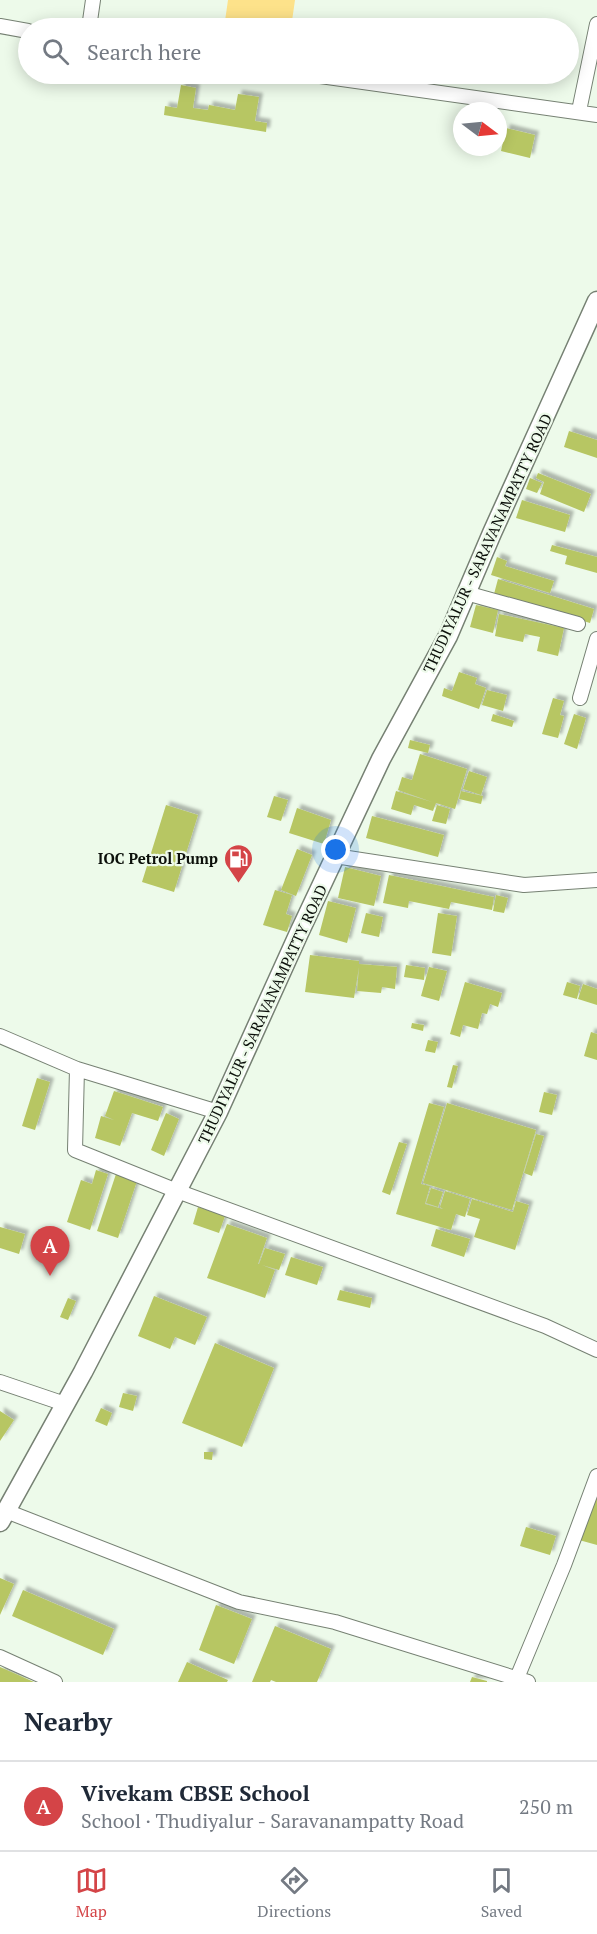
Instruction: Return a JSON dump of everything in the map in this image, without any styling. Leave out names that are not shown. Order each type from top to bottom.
[{"type":"main road","name":"THUDIYALUR - SARAVANAMPATTY ROAD","points":[[3,1516],[218,1112],[381,759],[448,636],[597,301]]},
{"type":"street","points":[[90,18],[93,0]]},
{"type":"street","points":[[579,111],[597,24]]},
{"type":"street","points":[[0,26],[18,29]]},
{"type":"street","points":[[380,84],[597,115]]},
{"type":"street","points":[[466,593],[578,624]]},
{"type":"street","points":[[580,698],[597,639]]},
{"type":"street","points":[[335,856],[524,885],[597,880]]},
{"type":"street","points":[[0,1036],[77,1069],[218,1112]]},
{"type":"street","points":[[77,1069],[75,1150],[177,1191],[545,1326],[597,1350]]},
{"type":"street","points":[[0,1382],[64,1404]]},
{"type":"street","points":[[3,1516],[239,1602],[335,1622],[522,1680],[597,1476]]},
{"type":"street","points":[[0,1657],[55,1682]]},
{"type":"shaded area","points":[[228,0],[295,0],[292,18],[225,18]]},
{"type":"building","points":[[181,85],[196,88],[193,108],[208,110],[209,105],[235,110],[238,94],[259,97],[255,121],[267,123],[266,132],[164,115],[165,106],[177,108]]},
{"type":"building","points":[[507,128],[535,135],[530,158],[507,152]]},
{"type":"building","points":[[569,431],[597,440],[597,458],[564,447]]},
{"type":"building","points":[[538,473],[591,494],[584,512],[540,494],[544,482],[536,478]]},
{"type":"building","points":[[530,478],[542,483],[537,493],[526,489]]},
{"type":"building","points":[[522,500],[570,515],[565,532],[516,518]]},
{"type":"building","points":[[552,545],[597,557],[597,573],[565,564],[567,556],[550,551]]},
{"type":"building","points":[[497,557],[507,561],[505,566],[554,581],[550,593],[491,575]]},
{"type":"building","points":[[498,579],[594,609],[590,623],[494,594]]},
{"type":"building","points":[[476,605],[498,610],[493,633],[470,627]]},
{"type":"building","points":[[499,614],[564,628],[558,656],[537,651],[540,637],[525,634],[523,642],[495,636]]},
{"type":"building","points":[[459,672],[477,678],[475,684],[486,688],[479,709],[442,696],[444,688],[452,691]]},
{"type":"building","points":[[487,690],[507,695],[503,711],[482,705]]},
{"type":"building","points":[[553,698],[564,701],[560,715],[564,716],[558,738],[542,734]]},
{"type":"building","points":[[493,714],[514,721],[512,727],[491,721]]},
{"type":"building","points":[[574,714],[586,718],[577,749],[564,744]]},
{"type":"building","points":[[410,740],[430,745],[428,753],[408,748]]},
{"type":"building","points":[[420,754],[467,769],[455,809],[436,803],[433,811],[414,805],[411,815],[391,809],[396,791],[432,802],[398,790],[402,777],[412,780]]},
{"type":"building","points":[[469,771],[487,777],[481,795],[463,789]]},
{"type":"building","points":[[461,791],[483,796],[481,804],[459,799]]},
{"type":"building","points":[[274,796],[288,800],[281,821],[267,817]]},
{"type":"building","points":[[166,805],[198,815],[174,892],[142,882]]},
{"type":"building","points":[[437,805],[450,809],[446,824],[432,821]]},
{"type":"building","points":[[297,808],[331,820],[324,844],[289,833]]},
{"type":"building","points":[[372,816],[444,835],[438,857],[366,838]]},
{"type":"building","points":[[297,849],[312,855],[296,896],[281,890]]},
{"type":"building","points":[[345,867],[381,876],[374,906],[338,898]]},
{"type":"building","points":[[389,875],[494,897],[492,910],[451,902],[449,909],[409,901],[408,908],[383,903]]},
{"type":"building","points":[[275,890],[292,895],[286,914],[292,916],[287,932],[263,925]]},
{"type":"building","points":[[496,895],[508,898],[504,913],[493,911]]},
{"type":"building","points":[[328,901],[356,908],[347,943],[319,935]]},
{"type":"building","points":[[366,913],[383,917],[379,937],[361,933]]},
{"type":"building","points":[[438,913],[457,916],[451,956],[432,953]]},
{"type":"building","points":[[310,955],[359,961],[359,964],[397,967],[395,989],[382,987],[381,993],[357,991],[359,967],[354,998],[305,992]]},
{"type":"building","points":[[406,965],[425,968],[424,980],[404,977]]},
{"type":"building","points":[[429,967],[447,971],[439,1001],[421,996]]},
{"type":"building","points":[[465,982],[502,993],[498,1007],[490,1004],[487,1014],[482,1013],[478,1029],[463,1025],[460,1037],[450,1034]]},
{"type":"building","points":[[567,982],[580,986],[577,999],[563,995]]},
{"type":"building","points":[[583,984],[597,989],[597,1005],[578,999]]},
{"type":"building","points":[[412,1023],[424,1025],[423,1031],[411,1028]]},
{"type":"building","points":[[591,1032],[597,1034],[597,1060],[584,1056]]},
{"type":"building","points":[[428,1040],[438,1042],[435,1053],[425,1051]]},
{"type":"building","points":[[453,1065],[458,1066],[452,1088],[447,1087]]},
{"type":"building","points":[[37,1078],[50,1082],[35,1130],[22,1126]]},
{"type":"building","points":[[114,1091],[163,1107],[158,1121],[132,1113],[120,1146],[95,1138],[101,1116],[114,1120],[105,1116]]},
{"type":"building","points":[[544,1092],[557,1095],[552,1115],[539,1112]]},
{"type":"building","points":[[429,1103],[444,1107],[421,1184],[430,1186],[425,1204],[443,1209],[440,1207],[445,1191],[470,1199],[465,1217],[456,1214],[451,1230],[396,1214]]},
{"type":"building","points":[[447,1103],[536,1130],[512,1210],[423,1183]]},
{"type":"building","points":[[166,1113],[179,1119],[164,1156],[151,1150]]},
{"type":"building","points":[[536,1134],[544,1136],[532,1176],[524,1173]]},
{"type":"building","points":[[399,1142],[407,1144],[390,1195],[382,1192]]},
{"type":"building","points":[[96,1170],[108,1174],[90,1230],[67,1222],[81,1180],[92,1184]]},
{"type":"building","points":[[116,1174],[137,1181],[118,1238],[97,1231]]},
{"type":"building","points":[[431,1188],[443,1192],[438,1207],[426,1203]]},
{"type":"building","points":[[472,1199],[513,1212],[516,1201],[529,1205],[515,1250],[474,1237],[480,1219],[467,1215]]},
{"type":"building","points":[[198,1207],[225,1216],[219,1233],[193,1224]]},
{"type":"building","points":[[227,1224],[267,1238],[258,1264],[265,1248],[285,1254],[279,1270],[262,1265],[275,1270],[265,1298],[207,1278]]},
{"type":"building","points":[[0,1227],[25,1234],[19,1254],[0,1248]]},
{"type":"building","points":[[436,1229],[470,1239],[464,1257],[431,1246]]},
{"type":"building","points":[[291,1257],[323,1267],[317,1285],[285,1275]]},
{"type":"building","points":[[340,1290],[372,1298],[370,1308],[337,1300]]},
{"type":"building","points":[[154,1296],[207,1317],[195,1345],[175,1337],[170,1349],[138,1336]]},
{"type":"building","points":[[68,1298],[76,1301],[68,1320],[60,1317]]},
{"type":"building","points":[[215,1343],[274,1368],[242,1447],[182,1423]]},
{"type":"building","points":[[123,1393],[137,1396],[133,1411],[119,1407]]},
{"type":"building","points":[[101,1408],[112,1413],[107,1426],[95,1421]]},
{"type":"building","points":[[0,1411],[14,1420],[0,1441]]},
{"type":"building","points":[[204,1452],[213,1452],[212,1460],[204,1459]]},
{"type":"building","points":[[597,1486],[597,1545],[579,1540]]},
{"type":"building","points":[[526,1527],[556,1536],[550,1555],[520,1546]]},
{"type":"building","points":[[0,1578],[14,1584],[0,1615]]},
{"type":"building","points":[[23,1590],[114,1629],[103,1655],[12,1616]]},
{"type":"building","points":[[216,1605],[252,1619],[234,1664],[199,1650]]},
{"type":"building","points":[[275,1626],[331,1649],[317,1682],[271,1680],[270,1682],[252,1682]]},
{"type":"building","points":[[187,1662],[228,1680],[227,1682],[178,1682]]},
{"type":"building","points":[[0,1667],[34,1682],[0,1682]]},
{"type":"building","points":[[472,1677],[487,1681],[487,1682],[470,1682]]},
{"type":"place","name":"IOC Petrol Pump","points":[[239,884]]},
{"type":"place","name":"Vivekam CBSE School","points":[[50,1276]]}]
